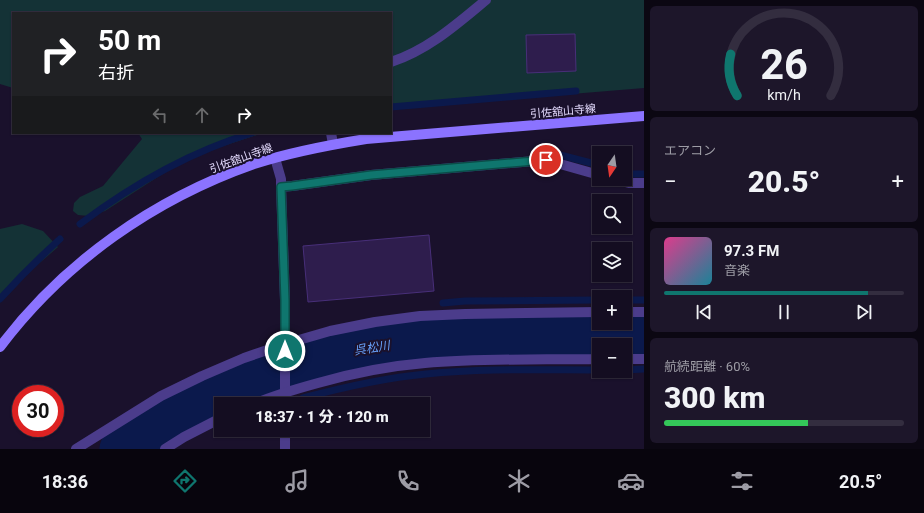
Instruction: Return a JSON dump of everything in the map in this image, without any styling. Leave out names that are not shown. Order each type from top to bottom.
[{"type":"main road","name":"引佐舘山寺線","points":[[0,347],[34,307],[60,280],[89,255],[120,232],[151,212],[185,193],[220,177],[255,164],[292,153],[333,144],[366,139],[644,116]]},
{"type":"street","points":[[392,62],[416,52],[433,42],[449,31],[486,0]]},
{"type":"street","points":[[331,134],[333,144]]},
{"type":"street","points":[[275,158],[281,178],[285,300],[285,397]]},
{"type":"street","points":[[281,187],[371,175],[546,160],[592,173]]},
{"type":"street","points":[[632,183],[644,183]]},
{"type":"street","points":[[76,449],[161,396],[202,376],[244,358],[285,348],[330,331],[375,322],[420,316],[592,312]]},
{"type":"street","points":[[632,312],[644,312]]},
{"type":"street","points":[[268,397],[285,389],[300,388],[382,368],[424,363],[467,360],[592,359]]},
{"type":"street","points":[[632,359],[644,359]]},
{"type":"street","points":[[165,449],[214,422]]},
{"type":"street","points":[[284,449],[285,437]]},
{"type":"green space","points":[[0,0],[644,0],[644,88],[392,109],[392,12],[12,12],[12,88],[0,84]]},
{"type":"green space","points":[[139,134],[260,134],[202,153],[164,173],[105,211],[89,216],[78,215],[73,211],[74,203],[80,197],[103,186],[142,139]]},
{"type":"green space","points":[[22,224],[43,231],[58,247],[28,273],[0,302],[0,229]]},
{"type":"building","points":[[575,34],[576,71],[527,73],[526,35]]},
{"type":"building","points":[[429,235],[434,291],[308,302],[303,246]]},
{"type":"waterway","points":[[392,107],[576,91]]},
{"type":"waterway","points":[[80,224],[120,196],[162,171],[206,150],[249,134]]},
{"type":"waterway","points":[[560,155],[592,163]]},
{"type":"waterway","points":[[632,174],[644,174]]},
{"type":"waterway","points":[[0,299],[29,268],[60,239]]},
{"type":"waterway","points":[[443,303],[465,301],[592,300]]},
{"type":"waterway","points":[[632,300],[644,300]]},
{"type":"waterway","name":"呉松川","points":[[121,449],[173,417],[221,392],[272,372],[351,350],[378,345],[444,338],[644,335]]},
{"type":"waterway","points":[[632,370],[644,369]]},
{"type":"waterway","points":[[307,397],[364,383],[447,372],[491,370],[592,370]]},
{"type":"route","points":[[285,351],[285,300],[281,187],[371,175],[546,160]]}]
